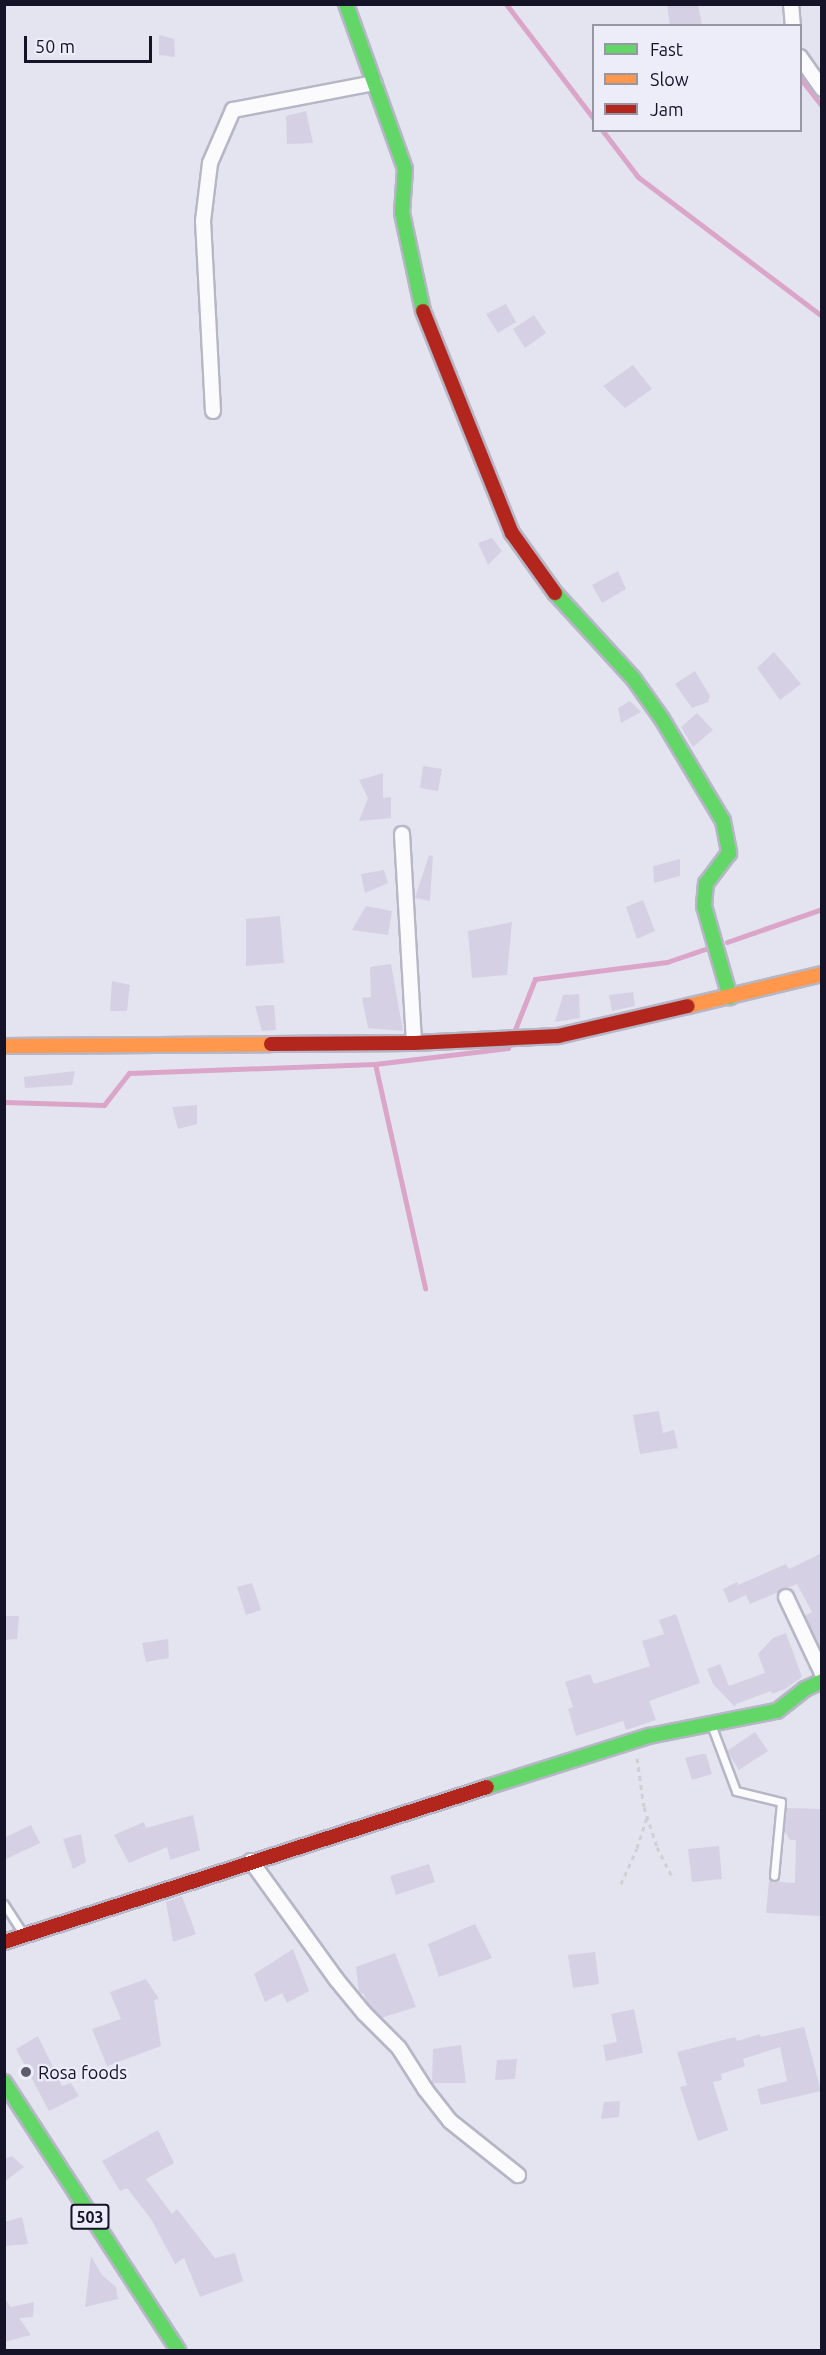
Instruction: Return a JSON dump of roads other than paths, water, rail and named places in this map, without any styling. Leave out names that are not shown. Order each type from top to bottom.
[{"type":"street","points":[[346,4],[405,169],[402,213],[424,316],[512,533],[556,594],[633,678],[662,718],[723,821],[729,854],[706,883],[704,906],[730,997]]},
{"type":"street","points":[[791,4],[793,24]]},
{"type":"street","points":[[802,59],[822,89]]},
{"type":"street","points":[[213,411],[203,221],[210,163],[233,110],[374,82]]},
{"type":"street","points":[[402,834],[414,1042]]},
{"type":"street","points":[[4,1046],[414,1042],[558,1036],[822,974]]},
{"type":"street","points":[[786,1597],[822,1673]]},
{"type":"street","points":[[4,1942],[251,1861],[646,1737],[777,1711],[805,1689],[822,1681]]},
{"type":"street","points":[[251,1861],[336,1979],[364,2013],[399,2048],[425,2089],[450,2121],[518,2175]]},
{"type":"street","name":"503","points":[[4,2082],[178,2350]]},
{"type":"lane","points":[[711,1725],[736,1791],[781,1802],[774,1876]]},
{"type":"lane","points":[[4,1904],[24,1935]]},
{"type":"waterway","points":[[506,4],[592,116]]},
{"type":"waterway","points":[[802,78],[822,106]]},
{"type":"waterway","points":[[604,132],[638,177],[822,316]]},
{"type":"waterway","points":[[727,942],[822,909]]},
{"type":"waterway","points":[[514,1032],[535,979],[667,962],[711,947]]},
{"type":"waterway","points":[[4,1102],[104,1105],[129,1073],[375,1064],[508,1048],[509,1045]]},
{"type":"waterway","points":[[375,1064],[425,1288]]},
{"type":"place","name":"Rosa foods","points":[[26,2072]]}]
